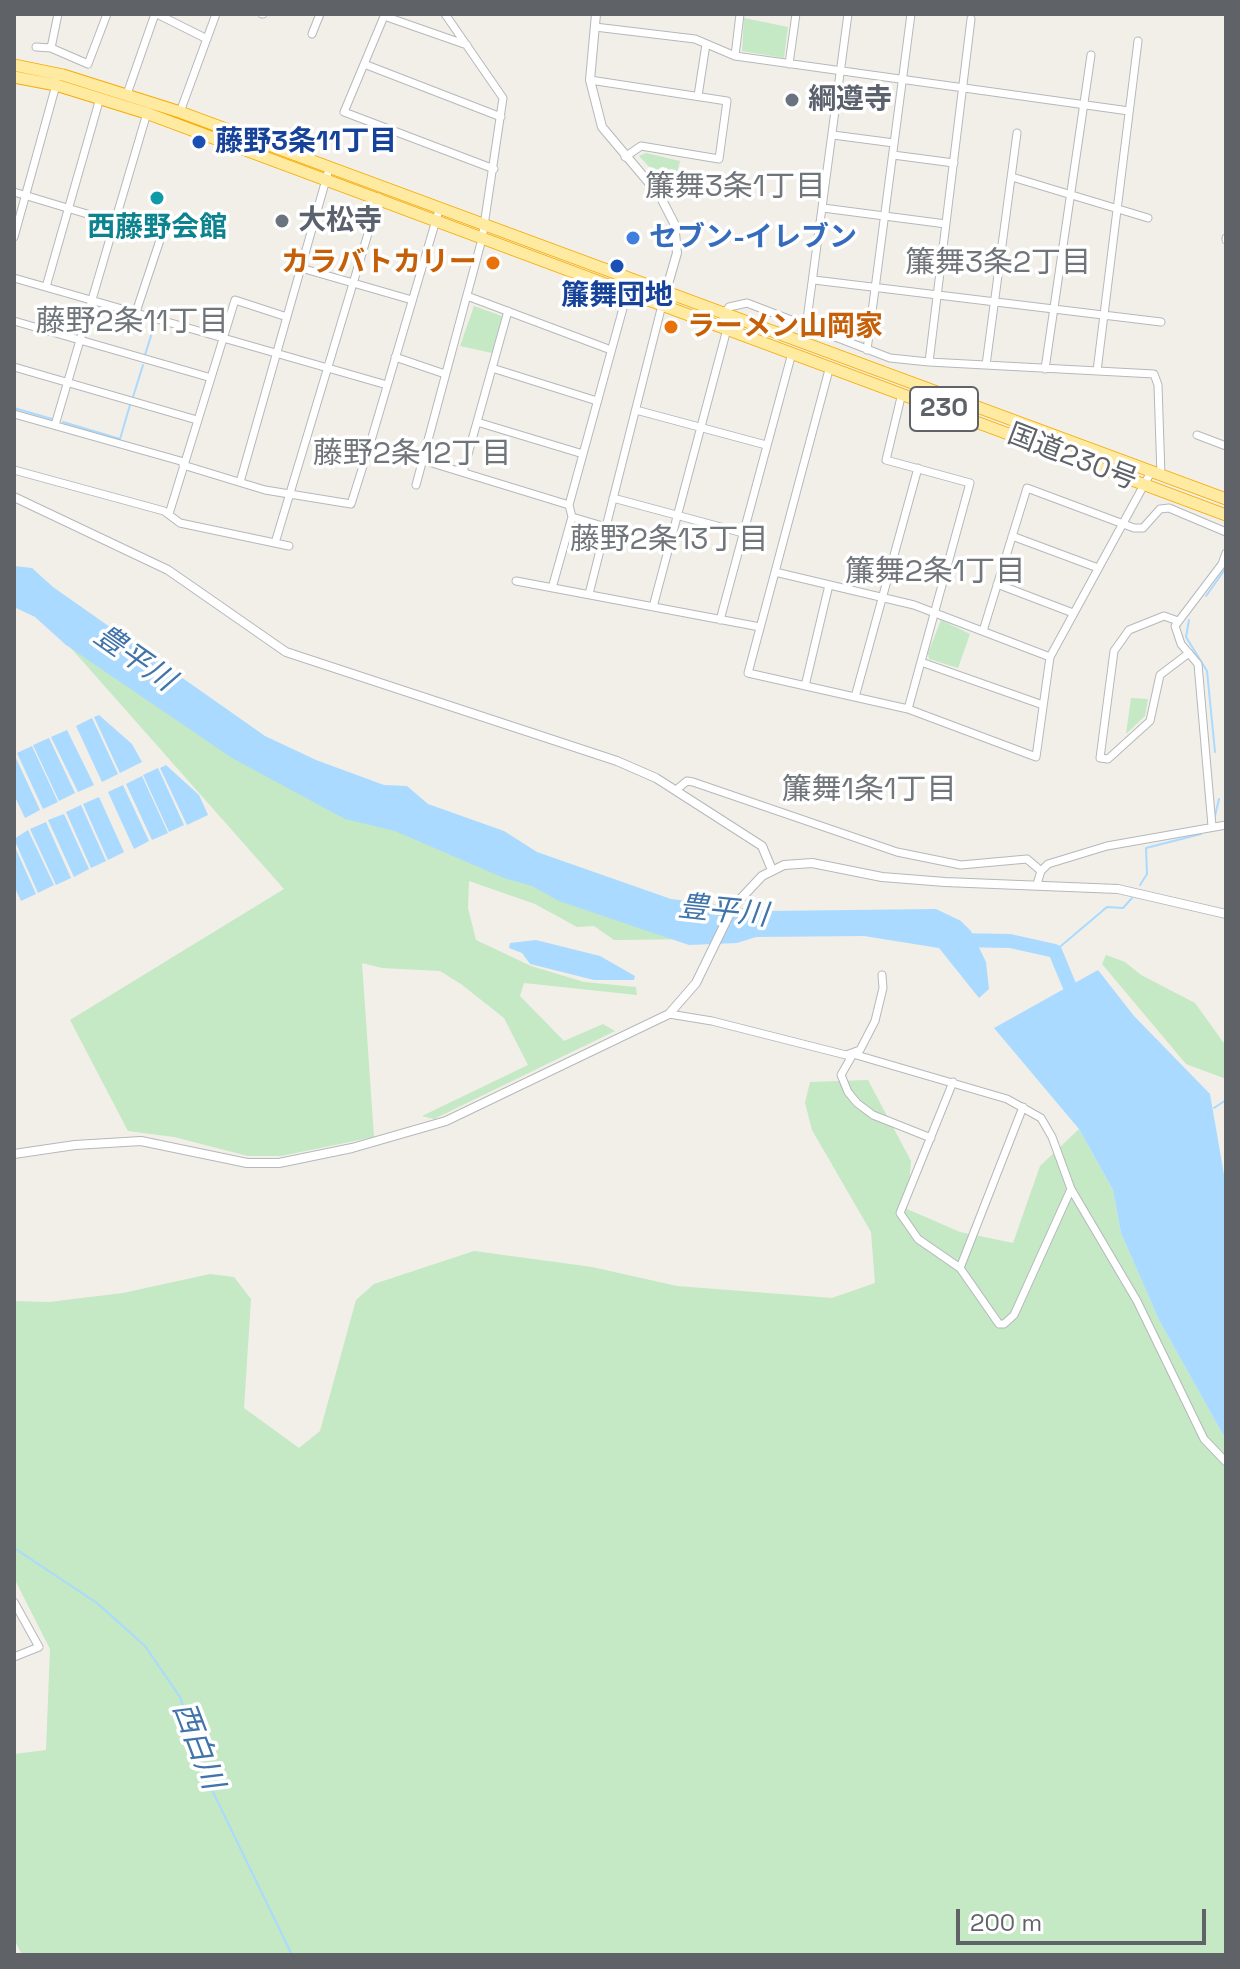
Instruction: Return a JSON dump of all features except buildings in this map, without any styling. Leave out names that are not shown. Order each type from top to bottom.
[{"type":"highway","name":"国道230号","points":[[14,65],[63,75],[127,94],[148,108],[629,286],[662,305],[723,323],[1226,499]]},
{"type":"highway","name":"国道230号","points":[[14,77],[100,98],[180,112],[327,175]]},
{"type":"highway","name":"国道230号","points":[[629,286],[665,292],[723,323],[792,353],[1226,515]]},
{"type":"street","points":[[51,48],[58,14]]},
{"type":"street","points":[[36,47],[51,48],[88,64],[107,14]]},
{"type":"street","points":[[127,94],[156,14],[207,39]]},
{"type":"street","points":[[180,112],[216,14]]},
{"type":"street","points":[[312,34],[320,14]]},
{"type":"street","points":[[416,485],[483,233],[503,98],[445,14]]},
{"type":"street","points":[[589,594],[677,253],[674,223],[660,196],[602,127],[590,80],[596,14]]},
{"type":"street","points":[[735,56],[740,14]]},
{"type":"street","points":[[789,64],[796,14]]},
{"type":"street","points":[[806,327],[848,14]]},
{"type":"street","points":[[867,350],[911,14]]},
{"type":"street","points":[[467,45],[384,15],[344,112],[494,169]]},
{"type":"street","points":[[929,362],[971,19]]},
{"type":"street","points":[[595,27],[695,39],[735,56],[1129,111]]},
{"type":"street","points":[[1097,371],[1138,41]]},
{"type":"street","points":[[698,96],[706,44]]},
{"type":"street","points":[[1045,369],[1091,55]]},
{"type":"street","points":[[364,64],[501,117]]},
{"type":"street","points":[[590,80],[727,101],[719,159],[641,146],[625,157]]},
{"type":"street","points":[[14,237],[56,85]]},
{"type":"street","points":[[46,287],[100,98]]},
{"type":"street","points":[[55,425],[148,108]]},
{"type":"street","points":[[986,365],[1017,133]]},
{"type":"street","points":[[833,135],[894,143]]},
{"type":"street","points":[[893,155],[954,163]]},
{"type":"street","points":[[240,482],[327,175]]},
{"type":"street","points":[[1012,177],[1148,218]]},
{"type":"street","points":[[14,192],[157,235],[160,240],[136,312]]},
{"type":"street","points":[[275,543],[292,496],[380,194]]},
{"type":"street","points":[[823,208],[946,224]]},
{"type":"street","points":[[14,414],[292,496],[351,504],[437,216]]},
{"type":"street","points":[[301,268],[412,300]]},
{"type":"street","points":[[14,278],[387,385]]},
{"type":"street","points":[[814,280],[1161,322]]},
{"type":"street","points":[[552,588],[572,517],[569,505],[629,286]]},
{"type":"street","points":[[467,296],[611,350]]},
{"type":"street","points":[[169,514],[208,377],[235,300],[287,317]]},
{"type":"street","points":[[653,607],[729,307],[747,303],[890,358],[1154,374],[1158,385],[1156,474],[1144,486],[1050,657],[1036,757],[908,709],[748,673],[830,366]]},
{"type":"street","points":[[463,472],[508,311]]},
{"type":"street","points":[[14,321],[208,377]]},
{"type":"street","points":[[720,620],[792,353]]},
{"type":"street","points":[[395,357],[445,374]]},
{"type":"street","points":[[14,367],[197,420]]},
{"type":"street","points":[[492,368],[597,401]]},
{"type":"street","points":[[902,393],[886,460],[970,483],[908,709]]},
{"type":"street","points":[[636,410],[766,445]]},
{"type":"street","points":[[477,422],[583,454]]},
{"type":"street","points":[[1197,435],[1226,446]]},
{"type":"street","points":[[370,444],[569,505]]},
{"type":"street","points":[[855,697],[918,468]]},
{"type":"street","points":[[14,470],[169,514],[180,523],[289,546]]},
{"type":"street","points":[[983,631],[1027,488],[1143,528],[1160,509],[1169,508],[1226,532]]},
{"type":"street","points":[[14,497],[168,570],[286,652],[617,761],[676,790],[762,846],[772,870]]},
{"type":"street","points":[[613,498],[743,533]]},
{"type":"street","points":[[572,517],[606,527]]},
{"type":"street","points":[[1012,536],[1098,568]]},
{"type":"street","points":[[1212,826],[1198,664],[1181,644],[1175,626],[1222,564],[1226,553]]},
{"type":"street","points":[[775,572],[935,613],[1050,657]]},
{"type":"street","points":[[516,581],[760,627]]},
{"type":"street","points":[[997,584],[1073,613]]},
{"type":"street","points":[[805,686],[829,585]]},
{"type":"street","points":[[1178,621],[1164,616],[1129,630],[1114,651],[1100,758],[1108,759],[1150,721],[1160,675],[1189,653]]},
{"type":"street","points":[[921,662],[1043,705]]},
{"type":"street","points":[[676,790],[687,781],[693,782],[755,806],[897,852],[961,865],[1027,859],[1041,871]]},
{"type":"street","points":[[1037,884],[1041,871],[1048,864],[1107,846],[1226,825]]},
{"type":"street","points":[[14,1154],[75,1145],[141,1141],[265,1164],[352,1148],[446,1121],[669,1014],[696,983],[733,907],[762,876],[772,870],[812,863],[882,877],[1037,884],[1144,893],[1226,914]]},
{"type":"street","points":[[669,1014],[712,1021],[846,1055],[853,1054],[860,1050],[875,1021],[883,988],[882,975]]},
{"type":"street","points":[[853,1054],[953,1082],[1023,1107],[1041,1118],[1052,1137],[1071,1189],[1137,1301],[1204,1439],[1226,1462]]},
{"type":"street","points":[[853,1054],[841,1075],[857,1103],[873,1115],[931,1138]]},
{"type":"street","points":[[953,1082],[900,1213],[918,1239],[960,1268],[990,1316],[1004,1324],[1014,1315],[1071,1189]]},
{"type":"street","points":[[960,1268],[1023,1107]]},
{"type":"street","points":[[14,1602],[39,1647],[14,1657]]},
{"type":"green space","points":[[744,18],[788,27],[784,58],[742,51]]},
{"type":"green space","points":[[646,153],[680,161],[674,185],[669,188],[639,156]]},
{"type":"green space","points":[[474,306],[502,316],[492,353],[460,346]]},
{"type":"green space","points":[[941,620],[970,634],[958,668],[929,659],[928,653]]},
{"type":"green space","points":[[70,647],[288,779],[704,939],[614,940],[594,926],[577,927],[535,904],[469,881],[468,908],[476,940],[531,966],[584,982],[636,987],[637,995],[524,983],[520,996],[564,1041],[603,1024],[615,1031],[434,1119],[422,1116],[528,1065],[504,1018],[440,971],[382,968],[362,963],[374,1137],[281,1156],[248,1156],[174,1137],[128,1131],[70,1020],[284,889]]},
{"type":"green space","points":[[1131,698],[1148,699],[1145,716],[1126,734]]},
{"type":"green space","points":[[1106,955],[1125,962],[1141,975],[1195,1003],[1226,1046],[1226,1079],[1186,1064],[1102,964]]},
{"type":"green space","points":[[868,1080],[911,1161],[907,1209],[960,1232],[1013,1243],[1040,1166],[1079,1129],[1113,1190],[1121,1233],[1159,1320],[1226,1440],[1226,1955],[22,1955],[14,1939],[14,1754],[46,1750],[50,1649],[14,1578],[14,1301],[49,1302],[123,1293],[210,1274],[234,1277],[251,1299],[244,1408],[299,1448],[320,1431],[356,1300],[374,1284],[474,1251],[592,1267],[677,1286],[832,1298],[875,1283],[871,1232],[812,1130],[805,1103],[810,1082]]},
{"type":"water","points":[[14,566],[32,568],[53,587],[265,736],[316,760],[384,785],[407,786],[428,804],[504,831],[537,852],[671,899],[767,911],[936,909],[961,921],[971,931],[986,962],[989,989],[979,998],[939,948],[864,936],[756,937],[737,943],[689,945],[559,901],[532,886],[504,878],[395,831],[345,819],[232,758],[66,645],[35,617],[14,607]]},
{"type":"water","points":[[99,715],[132,744],[142,762],[120,773],[94,717]]},
{"type":"water","points":[[92,718],[118,774],[102,782],[76,726]]},
{"type":"water","points":[[67,730],[94,785],[78,792],[51,737]]},
{"type":"water","points":[[49,738],[75,793],[59,801],[33,745]]},
{"type":"water","points":[[32,746],[58,802],[43,809],[17,753]]},
{"type":"water","points":[[14,754],[40,810],[25,818],[14,795]]},
{"type":"water","points":[[166,765],[199,795],[208,815],[187,825],[160,768]]},
{"type":"water","points":[[158,768],[184,825],[169,832],[143,775]]},
{"type":"water","points":[[142,776],[168,833],[152,840],[126,784]]},
{"type":"water","points":[[123,785],[149,841],[134,849],[108,792]]},
{"type":"water","points":[[99,797],[124,852],[108,860],[83,804]]},
{"type":"water","points":[[81,805],[106,861],[91,868],[66,812]]},
{"type":"water","points":[[64,814],[89,869],[74,877],[48,820]]},
{"type":"water","points":[[46,822],[71,878],[56,885],[30,829]]},
{"type":"water","points":[[28,830],[54,885],[38,893],[14,839]]},
{"type":"water","points":[[14,845],[36,894],[21,901],[14,886]]},
{"type":"water","points":[[536,940],[600,956],[635,976],[634,980],[594,980],[530,964],[522,953],[509,948],[510,943]]},
{"type":"water","points":[[1098,970],[1134,1016],[1210,1094],[1226,1186],[1226,1440],[1159,1320],[1121,1233],[1113,1190],[1079,1129],[994,1028]]},
{"type":"waterway","points":[[145,355],[155,323]]},
{"type":"waterway","points":[[133,397],[143,365]]},
{"type":"waterway","points":[[63,422],[120,439],[130,405]]},
{"type":"waterway","points":[[14,408],[52,419]]},
{"type":"waterway","points":[[1206,596],[1226,568]]},
{"type":"waterway","points":[[1189,620],[1186,637],[1207,671],[1215,752]]},
{"type":"waterway","points":[[1214,820],[1219,799]]},
{"type":"waterway","points":[[1140,885],[1147,874],[1146,848],[1201,834]]},
{"type":"waterway","points":[[1055,951],[1107,907],[1123,908],[1132,898]]},
{"type":"waterway","name":"豊平川","points":[[958,940],[1010,941],[1055,951],[1077,1004]]},
{"type":"waterway","points":[[1214,1108],[1226,1100]]},
{"type":"waterway","name":"西白川","points":[[14,1548],[97,1603],[145,1646],[180,1697],[211,1788],[292,1955]]},
{"type":"place","name":"綱遵寺","points":[[792,100]]},
{"type":"place","name":"藤野3条11丁目","points":[[199,142]]},
{"type":"place","name":"西藤野会館","points":[[157,198]]},
{"type":"place","name":"大松寺","points":[[282,221]]},
{"type":"place","name":"セブン-イレブン","points":[[633,238]]},
{"type":"place","name":"カラバトカリー","points":[[493,263]]},
{"type":"place","name":"簾舞団地","points":[[617,266]]},
{"type":"place","name":"ラーメン山岡家","points":[[671,327]]},
{"type":"district","name":"簾舞3条1丁目","points":[[735,188]]},
{"type":"district","name":"簾舞3条2丁目","points":[[998,264]]},
{"type":"district","name":"藤野2条11丁目","points":[[132,323]]},
{"type":"district","name":"藤野2条12丁目","points":[[412,455]]},
{"type":"district","name":"藤野2条13丁目","points":[[669,541]]},
{"type":"district","name":"簾舞2条1丁目","points":[[935,573]]},
{"type":"district","name":"簾舞1条1丁目","points":[[869,791]]}]
